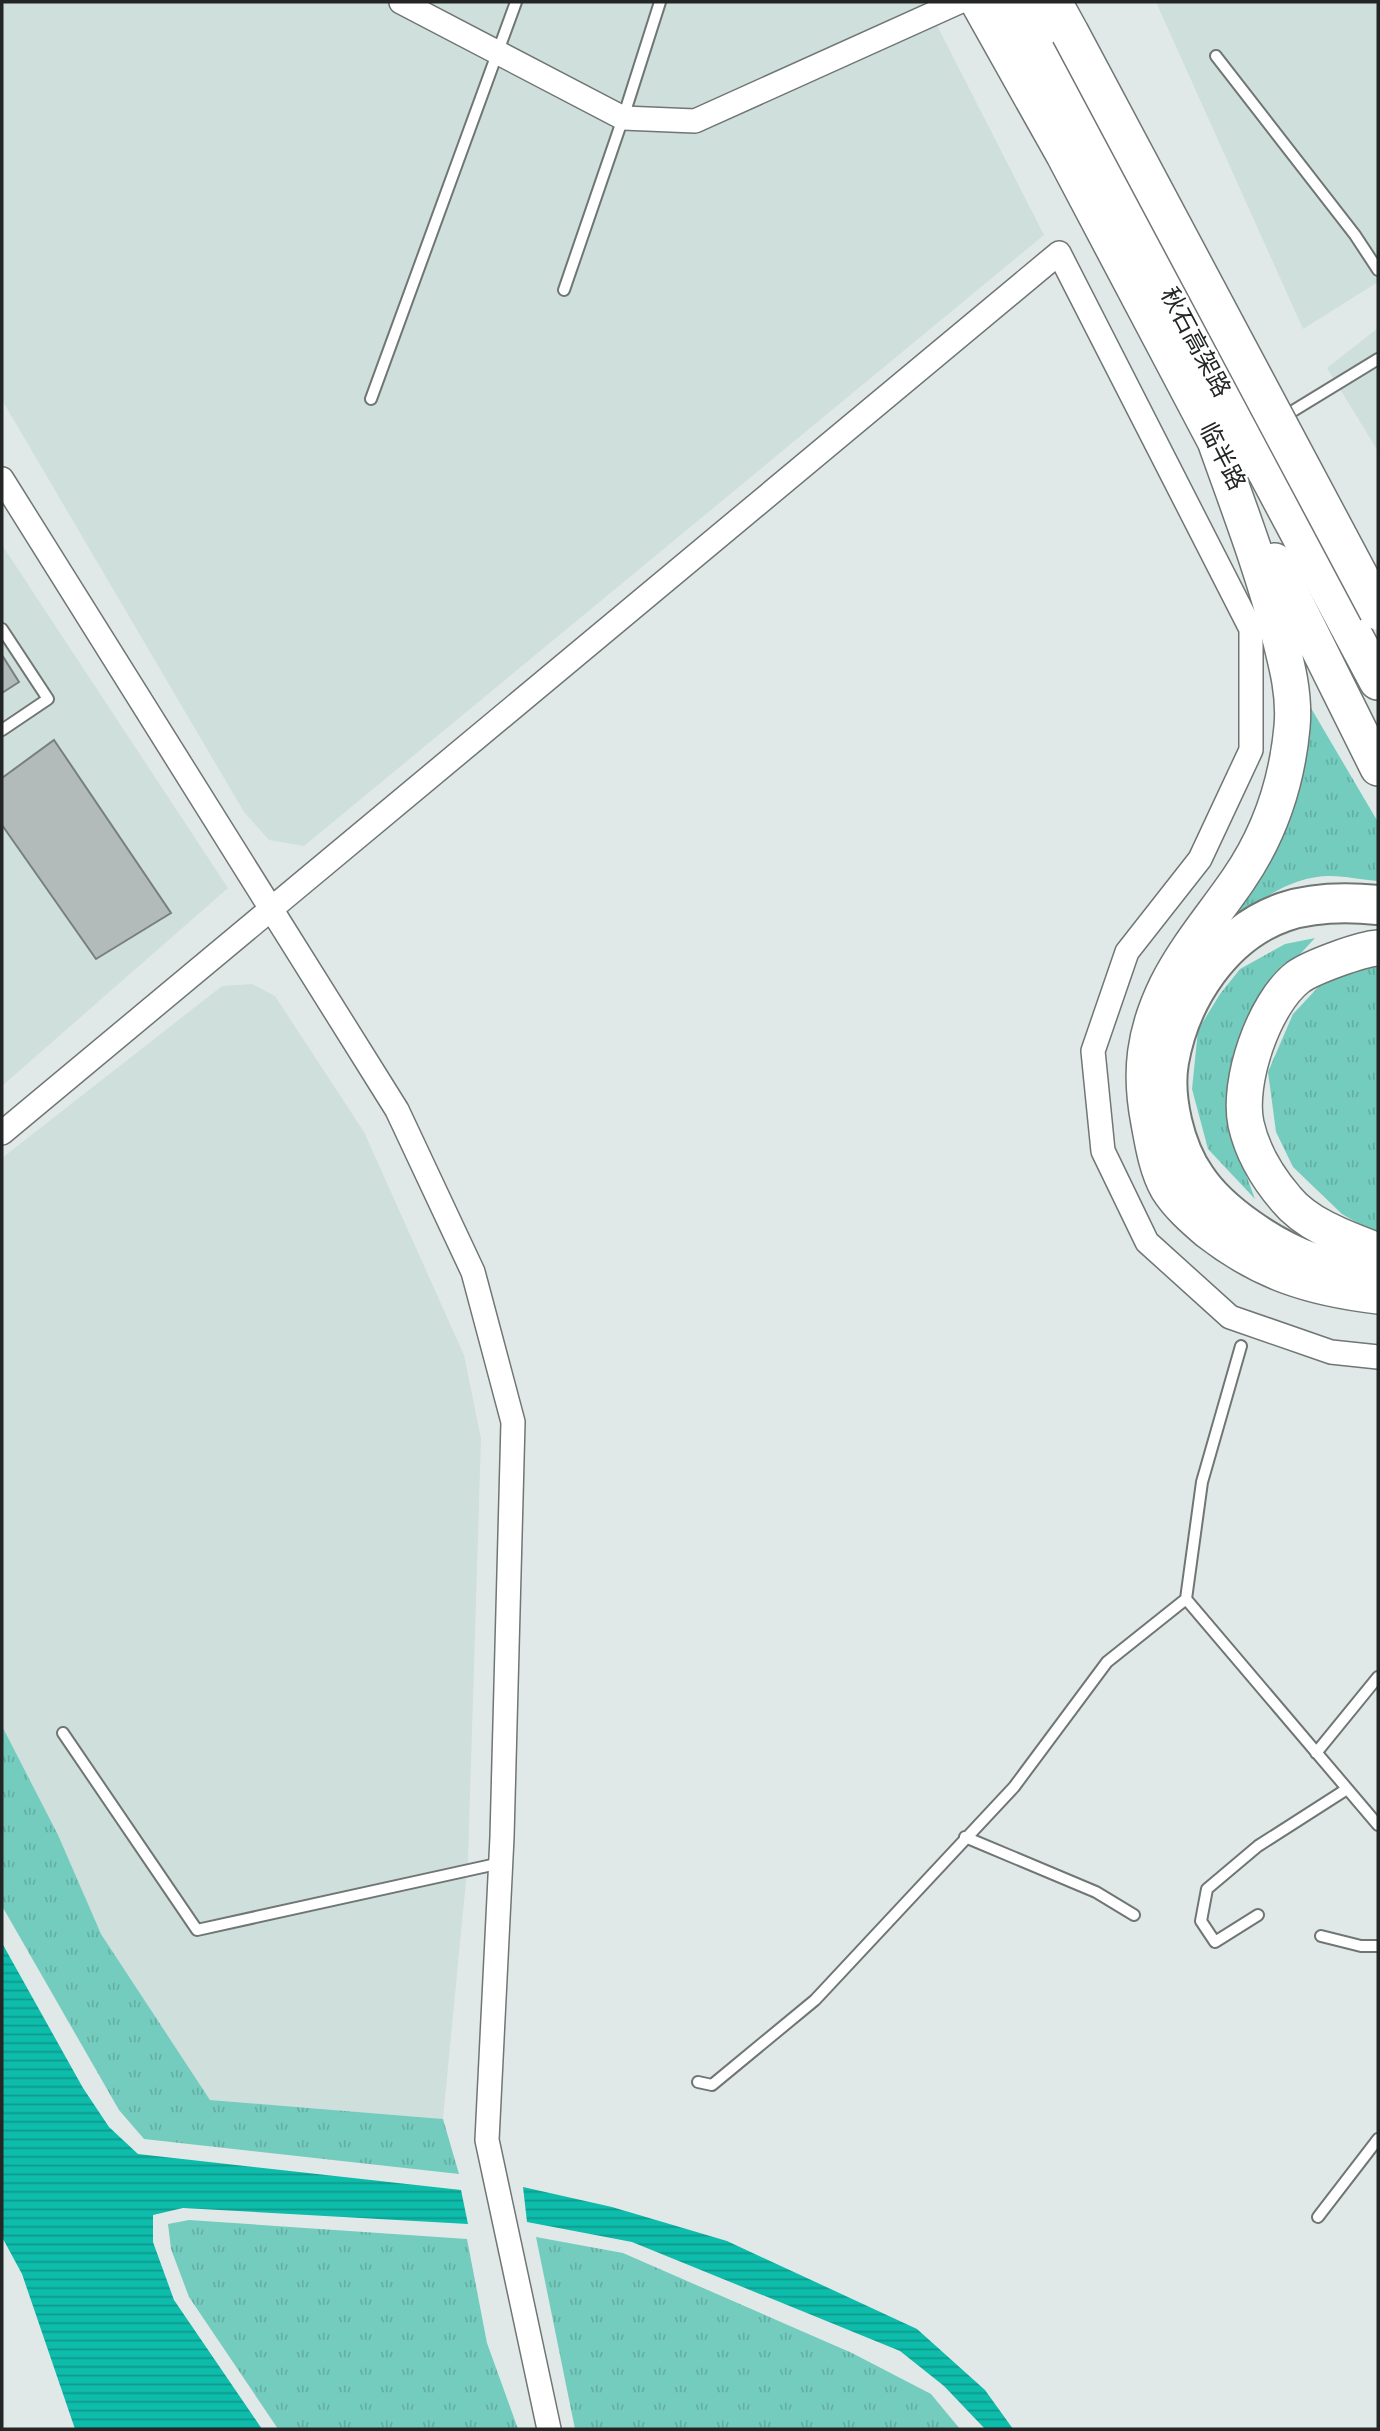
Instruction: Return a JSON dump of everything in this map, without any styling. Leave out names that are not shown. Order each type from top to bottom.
[{"type":"highway","points":[[994,2],[1087,166],[1125,209]]},
{"type":"highway","name":"秋石高架路","points":[[1016,2],[1378,681]]},
{"type":"highway","name":"秋石高架路","points":[[1061,12],[1378,611]]},
{"type":"highway","points":[[1378,905],[1314,904],[1282,913],[1251,929],[1221,954],[1199,982],[1181,1019],[1169,1063],[1169,1104],[1178,1144],[1196,1179],[1230,1214],[1262,1238],[1311,1262],[1378,1276]]},
{"type":"main road","name":"临半路","points":[[978,2],[1064,155],[1214,438],[1378,768]]},
{"type":"main road","points":[[1045,2],[1288,414],[1378,573]]},
{"type":"main road","points":[[1214,438],[1269,594],[1292,683],[1292,726],[1281,788],[1263,837],[1239,878],[1189,946],[1167,985],[1147,1033],[1142,1070],[1146,1110],[1154,1150],[1168,1189],[1194,1220],[1226,1244],[1274,1272],[1334,1290],[1378,1296]]},
{"type":"main road","points":[[1378,947],[1337,959],[1298,977],[1269,1012],[1245,1082],[1246,1122],[1259,1161],[1287,1201],[1321,1227],[1378,1251]]},
{"type":"street","points":[[401,2],[623,118],[695,121],[959,2]]},
{"type":"street","points":[[2,1133],[1059,253],[1251,629],[1251,750],[1200,859],[1127,952],[1093,1051],[1103,1151],[1147,1242],[1230,1317],[1331,1352],[1378,1357]]},
{"type":"street","points":[[2,479],[403,1122],[473,1272],[513,1422],[501,1863],[487,2140],[550,2429]]},
{"type":"lane","points":[[371,399],[516,2]]},
{"type":"lane","points":[[564,290],[660,2]]},
{"type":"lane","points":[[1216,56],[1355,235],[1378,270]]},
{"type":"lane","points":[[1288,414],[1378,359]]},
{"type":"lane","points":[[2,629],[48,699],[2,730]]},
{"type":"lane","points":[[698,2082],[712,2085],[815,2000],[1014,1787],[1107,1662],[1186,1599],[1202,1482],[1241,1346]]},
{"type":"lane","points":[[1186,1599],[1378,1825]]},
{"type":"lane","points":[[1316,1754],[1378,1678]]},
{"type":"lane","points":[[63,1733],[197,1930],[501,1863]]},
{"type":"lane","points":[[1258,1915],[1215,1942],[1201,1921],[1208,1889],[1258,1846],[1347,1789]]},
{"type":"lane","points":[[965,1838],[1096,1892],[1134,1915]]},
{"type":"lane","points":[[1321,1936],[1362,1946],[1378,1946]]},
{"type":"lane","points":[[1318,2217],[1378,2139]]},
{"type":"shaded area","points":[[2,2],[925,2],[1044,235],[304,846],[269,840],[244,812],[2,400]]},
{"type":"shaded area","points":[[1156,2],[1378,2],[1378,282],[1303,329]]},
{"type":"shaded area","points":[[1378,328],[1378,451],[1327,368]]},
{"type":"shaded area","points":[[2,545],[228,888],[2,1086]]},
{"type":"shaded area","points":[[252,984],[275,996],[364,1132],[464,1355],[481,1439],[468,1860],[443,2119],[210,2100],[101,1934],[2,1735],[2,1158],[222,986]]},
{"type":"shaded area","points":[[2,1943],[83,2088],[109,2127],[138,2154],[461,2190],[468,2224],[183,2208],[153,2215],[153,2242],[174,2300],[262,2429],[75,2429],[22,2274],[2,2237]]},
{"type":"shaded area","points":[[523,2187],[612,2207],[727,2241],[917,2329],[985,2390],[1013,2429],[985,2429],[944,2386],[900,2351],[632,2242],[527,2222]]},
{"type":"green space","points":[[1308,703],[1378,822],[1378,881],[1330,876],[1300,881],[1273,893],[1223,926]]},
{"type":"green space","points":[[1315,938],[1290,965],[1232,1137],[1255,1199],[1208,1149],[1192,1089],[1198,1030],[1220,994],[1240,969],[1285,944]]},
{"type":"green space","points":[[1378,963],[1378,1235],[1342,1214],[1293,1167],[1276,1132],[1268,1072],[1293,1014],[1323,982]]},
{"type":"green space","points":[[2,1726],[58,1835],[101,1934],[210,2100],[443,2119],[459,2174],[144,2139],[119,2110],[2,1906]]},
{"type":"green space","points":[[189,2220],[467,2239],[487,2343],[518,2429],[278,2429],[189,2297],[171,2249],[168,2224]]},
{"type":"green space","points":[[536,2237],[623,2253],[852,2353],[931,2394],[960,2429],[575,2429]]},
{"type":"building","points":[[2,655],[19,682],[2,693]]},
{"type":"building","points":[[54,740],[171,913],[96,959],[2,825],[2,778]]}]
